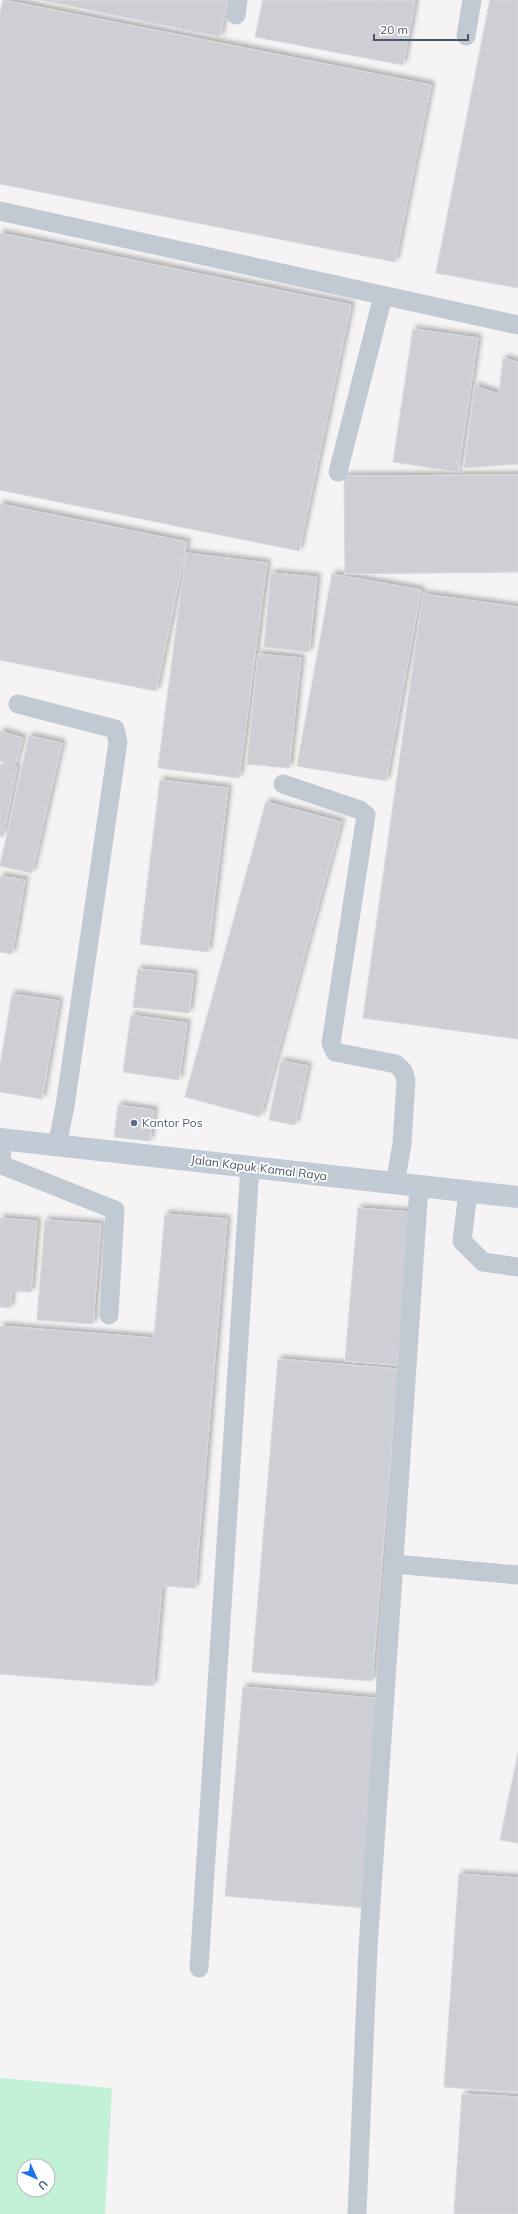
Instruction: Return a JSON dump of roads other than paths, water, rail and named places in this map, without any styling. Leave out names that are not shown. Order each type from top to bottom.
[{"type":"main road","name":"Jalan Kapuk Kamal Raya","points":[[0,1139],[518,1197]]},
{"type":"lane","points":[[466,36],[472,0]]},
{"type":"lane","points":[[0,211],[518,325]]},
{"type":"lane","points":[[338,472],[383,296]]},
{"type":"lane","points":[[18,704],[114,729],[118,742],[66,1098],[57,1146]]},
{"type":"lane","points":[[283,784],[360,810],[366,815],[331,1043],[335,1052],[396,1064],[404,1071],[406,1080],[402,1144],[395,1184]]},
{"type":"lane","points":[[0,1139],[2,1165],[115,1210],[109,1315]]},
{"type":"lane","points":[[199,1968],[250,1166]]},
{"type":"lane","points":[[357,2214],[368,1948],[419,1187]]},
{"type":"lane","points":[[468,1192],[462,1241],[483,1262],[518,1267]]},
{"type":"lane","points":[[394,1564],[518,1575]]},
{"type":"place","name":"Kantor Pos","points":[[134,1123]]}]
